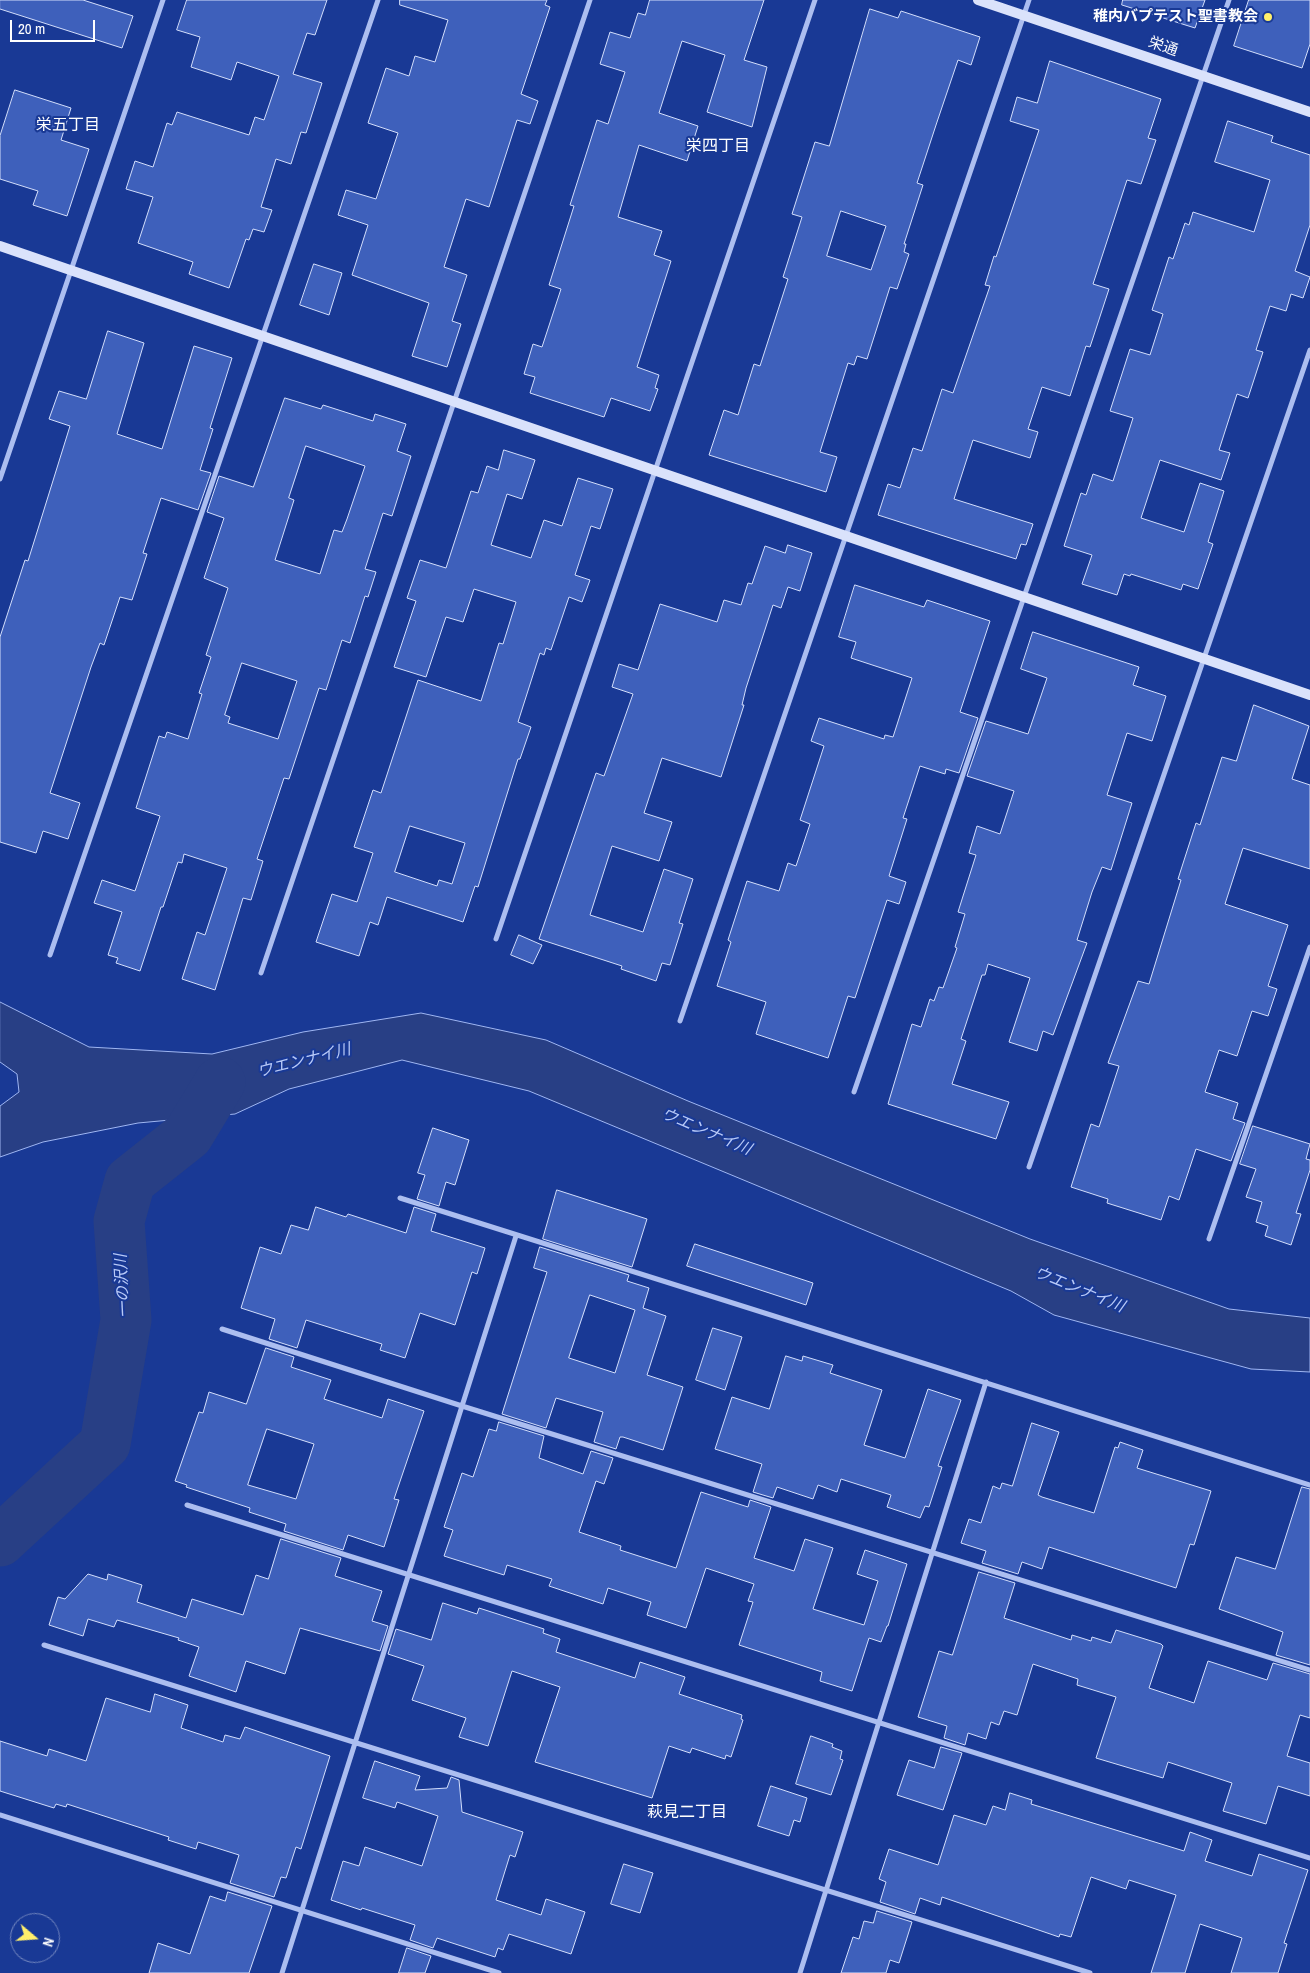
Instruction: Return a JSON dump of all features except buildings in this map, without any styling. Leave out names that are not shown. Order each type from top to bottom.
[{"type":"street","points":[[0,479],[163,0]]},
{"type":"street","points":[[50,955],[378,0]]},
{"type":"street","points":[[261,973],[590,0]]},
{"type":"street","points":[[496,939],[815,0]]},
{"type":"street","name":"栄通","points":[[978,0],[1310,112]]},
{"type":"street","points":[[680,1021],[1029,0]]},
{"type":"street","points":[[854,1092],[1022,597],[1229,0]]},
{"type":"street","points":[[0,246],[1203,660],[1310,695]]},
{"type":"street","points":[[1029,1167],[1310,350]]},
{"type":"street","points":[[1209,1239],[1310,947]]},
{"type":"street","points":[[400,1198],[1310,1484]]},
{"type":"street","points":[[282,1973],[516,1236]]},
{"type":"street","points":[[222,1329],[931,1553],[1310,1670]]},
{"type":"street","points":[[800,1973],[986,1382]]},
{"type":"street","points":[[187,1505],[1310,1858]]},
{"type":"street","points":[[44,1645],[1090,1973]]},
{"type":"street","points":[[0,1815],[499,1973]]},
{"type":"water","name":"ウエンナイ川","points":[[0,1002],[89,1047],[212,1054],[303,1032],[421,1013],[546,1040],[688,1101],[1030,1239],[1229,1309],[1310,1318],[1310,1372],[1251,1369],[1054,1315],[1011,1291],[529,1091],[402,1060],[289,1089],[235,1114],[138,1123],[43,1142],[0,1157],[0,1106],[19,1092],[17,1074],[0,1062]]},
{"type":"waterway","name":"一の沢川","points":[[0,1541],[105,1444],[126,1320],[119,1221],[130,1181],[188,1135],[220,1082]]},
{"type":"place","name":"稚内バプテスト聖書教会","points":[[1268,17]]},
{"type":"district","name":"栄五丁目","points":[[68,126]]},
{"type":"district","name":"栄四丁目","points":[[718,147]]},
{"type":"district","name":"萩見二丁目","points":[[687,1813]]}]
